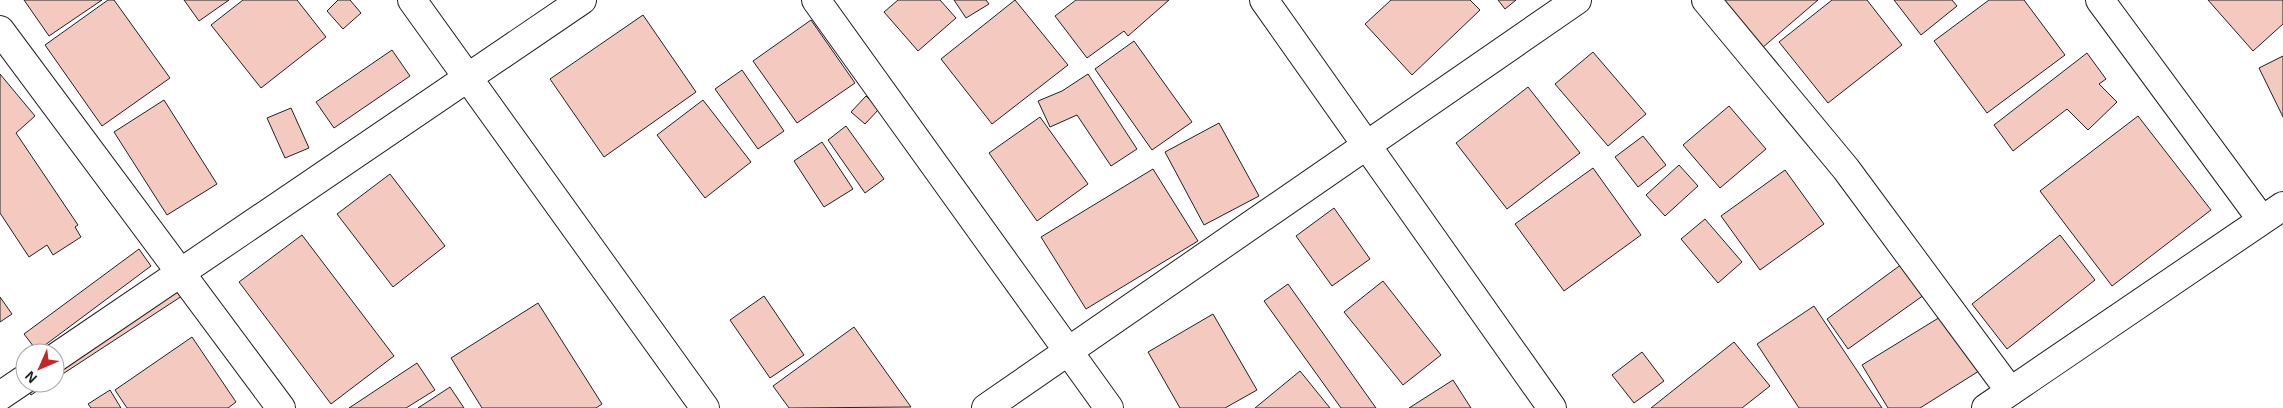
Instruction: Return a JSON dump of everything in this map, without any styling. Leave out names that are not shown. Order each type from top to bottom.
[{"type":"street","points":[[412,0],[470,78],[705,408]]},
{"type":"street","points":[[65,351],[180,271],[470,78],[582,0]]},
{"type":"street","points":[[816,0],[1109,408]]},
{"type":"street","points":[[1264,0],[1552,408]]},
{"type":"street","points":[[986,408],[1577,0]]},
{"type":"street","points":[[1706,0],[1846,169],[2010,391]]},
{"type":"street","points":[[1986,408],[2272,213],[2100,0]]},
{"type":"street","points":[[0,30],[281,408]]},
{"type":"street","points":[[0,396],[15,386]]},
{"type":"building","points":[[24,0],[102,0],[49,36]]},
{"type":"building","points":[[108,0],[114,0],[170,78],[102,126],[45,45]]},
{"type":"building","points":[[184,0],[229,0],[199,21]]},
{"type":"building","points":[[243,0],[297,0],[326,37],[261,88],[211,25]]},
{"type":"building","points":[[338,0],[350,0],[361,13],[343,29],[327,11]]},
{"type":"building","points":[[898,0],[940,0],[956,18],[918,51],[884,12]]},
{"type":"building","points":[[954,0],[986,0],[989,4],[966,18]]},
{"type":"building","points":[[1015,0],[1068,65],[992,124],[941,59]]},
{"type":"building","points":[[1076,0],[1169,0],[1128,36],[1124,31],[1087,58],[1055,16]]},
{"type":"building","points":[[1391,0],[1470,0],[1480,10],[1412,75],[1365,24]]},
{"type":"building","points":[[1498,0],[1516,0],[1505,9]]},
{"type":"building","points":[[1721,0],[1818,0],[1762,48]]},
{"type":"building","points":[[1832,0],[1867,0],[1902,45],[1828,103],[1779,42]]},
{"type":"building","points":[[1894,0],[1952,0],[1957,6],[1921,35]]},
{"type":"building","points":[[1989,0],[2024,0],[2065,55],[1987,113],[1934,41]]},
{"type":"building","points":[[2208,0],[2283,0],[2283,24],[2253,51]]},
{"type":"building","points":[[643,15],[696,92],[604,157],[550,79]]},
{"type":"building","points":[[811,20],[855,83],[797,123],[753,61]]},
{"type":"building","points":[[1134,41],[1192,122],[1152,150],[1095,69]]},
{"type":"building","points":[[392,50],[410,76],[334,128],[316,102]]},
{"type":"building","points":[[1593,52],[1646,114],[1608,146],[1555,84]]},
{"type":"building","points":[[2087,53],[2106,79],[2099,84],[2117,102],[2088,130],[2067,109],[2013,151],[1994,125]]},
{"type":"building","points":[[2283,56],[2283,117],[2259,68]]},
{"type":"building","points":[[742,70],[784,131],[758,149],[715,89]]},
{"type":"building","points":[[0,74],[35,116],[16,133],[78,225],[75,227],[81,237],[53,255],[47,245],[29,257],[0,213]]},
{"type":"building","points":[[1088,74],[1137,149],[1111,166],[1077,115],[1050,127],[1038,101],[1062,91]]},
{"type":"building","points":[[1528,87],[1580,153],[1507,209],[1456,143]]},
{"type":"building","points":[[866,96],[879,109],[865,124],[851,112]]},
{"type":"building","points":[[164,100],[217,184],[167,215],[114,132]]},
{"type":"building","points":[[703,100],[751,162],[705,198],[657,135]]},
{"type":"building","points":[[1729,106],[1766,149],[1720,188],[1683,145]]},
{"type":"building","points":[[291,108],[309,148],[285,158],[267,118]]},
{"type":"building","points":[[2138,116],[2211,210],[2112,286],[2040,191]]},
{"type":"building","points":[[1040,117],[1088,184],[1037,221],[989,153]]},
{"type":"building","points":[[1219,123],[1259,196],[1204,225],[1165,152]]},
{"type":"building","points":[[846,126],[884,179],[865,193],[828,140]]},
{"type":"building","points":[[1643,136],[1666,165],[1638,187],[1615,157]]},
{"type":"building","points":[[822,142],[853,189],[824,207],[794,161]]},
{"type":"building","points":[[1679,165],[1698,186],[1665,216],[1646,195]]},
{"type":"building","points":[[1593,168],[1641,235],[1564,291],[1515,224]]},
{"type":"building","points":[[1153,169],[1198,241],[1086,309],[1041,237]]},
{"type":"building","points":[[1785,170],[1824,224],[1760,270],[1721,216]]},
{"type":"building","points":[[390,174],[445,246],[393,287],[337,214]]},
{"type":"building","points":[[1334,208],[1370,259],[1332,286],[1296,236]]},
{"type":"building","points":[[1705,219],[1742,262],[1718,283],[1681,239]]},
{"type":"building","points":[[302,235],[394,356],[331,404],[239,282]]},
{"type":"building","points":[[2060,235],[2095,280],[2007,349],[1972,304]]},
{"type":"building","points":[[139,249],[151,266],[48,343],[31,343],[24,334]]},
{"type":"building","points":[[1902,264],[1924,295],[1848,349],[1827,319]]},
{"type":"building","points":[[1383,281],[1441,355],[1403,385],[1344,312]]},
{"type":"building","points":[[174,284],[182,296],[65,372],[65,355]]},
{"type":"building","points":[[1288,284],[1376,408],[1341,408],[1264,301]]},
{"type":"building","points":[[764,296],[804,355],[770,378],[730,320]]},
{"type":"building","points":[[0,297],[12,314],[0,322]]},
{"type":"building","points":[[538,303],[602,404],[596,408],[482,408],[451,358]]},
{"type":"building","points":[[1814,306],[1882,408],[1799,408],[1757,344]]},
{"type":"building","points":[[1213,314],[1257,390],[1225,408],[1180,408],[1148,352]]},
{"type":"building","points":[[1945,314],[1979,371],[1920,408],[1888,408],[1862,365]]},
{"type":"building","points":[[854,327],[911,407],[789,408],[773,386]]},
{"type":"building","points":[[192,337],[236,402],[228,408],[127,408],[115,390]]},
{"type":"building","points":[[1734,342],[1770,386],[1742,408],[1651,408]]},
{"type":"building","points":[[1642,352],[1664,381],[1634,403],[1612,375]]},
{"type":"building","points":[[417,363],[435,390],[406,408],[349,408]]},
{"type":"building","points":[[1300,371],[1330,408],[1255,408]]},
{"type":"building","points":[[1453,380],[1471,408],[1409,408]]},
{"type":"building","points":[[450,387],[464,408],[418,408]]},
{"type":"building","points":[[110,390],[121,408],[91,408],[88,404]]}]
